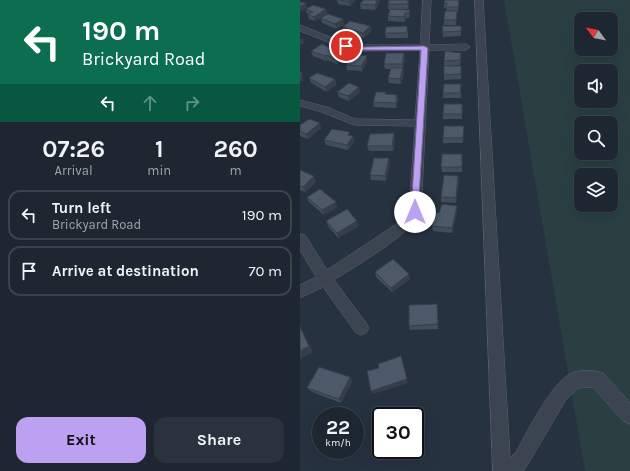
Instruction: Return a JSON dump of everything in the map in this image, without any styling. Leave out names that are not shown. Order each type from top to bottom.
[{"type":"street","points":[[300,292],[325,279],[400,229],[415,212],[427,0]]},
{"type":"street","points":[[479,0],[502,471]]},
{"type":"street","points":[[300,28],[346,46],[363,48],[466,47]]},
{"type":"street","points":[[300,103],[323,109],[354,122],[419,123]]},
{"type":"street","points":[[300,239],[325,279],[361,328]]},
{"type":"street","points":[[511,471],[522,458],[559,395],[574,380],[597,379],[630,416]]},
{"type":"green space","points":[[504,0],[630,0],[630,471],[585,471]]},
{"type":"building","points":[[363,0],[377,0],[375,5],[360,4]]},
{"type":"building","points":[[389,0],[408,0],[408,4],[388,4]]},
{"type":"building","points":[[445,0],[459,0],[458,7],[446,7],[447,3],[444,3]]},
{"type":"building","points":[[300,2],[306,3],[300,7]]},
{"type":"building","points":[[313,5],[326,9],[314,17],[308,14],[313,12],[306,9]]},
{"type":"building","points":[[390,9],[410,10],[409,13],[405,13],[404,17],[388,16]]},
{"type":"building","points":[[445,11],[457,11],[456,20],[444,20]]},
{"type":"building","points":[[328,14],[343,19],[335,24],[321,18]]},
{"type":"building","points":[[350,21],[370,26],[363,33],[343,27]]},
{"type":"building","points":[[407,26],[407,33],[385,33],[386,27]]},
{"type":"building","points":[[442,26],[461,26],[461,31],[443,32]]},
{"type":"building","points":[[322,44],[343,54],[336,59],[311,51]]},
{"type":"building","points":[[445,51],[461,53],[460,60],[444,61]]},
{"type":"building","points":[[353,52],[361,53],[360,55],[367,56],[361,66],[346,65]]},
{"type":"building","points":[[386,53],[404,53],[402,64],[384,64]]},
{"type":"building","points":[[444,66],[461,66],[461,74],[444,75]]},
{"type":"building","points":[[391,68],[403,68],[400,79],[388,78]]},
{"type":"building","points":[[317,73],[335,79],[325,87],[309,78]]},
{"type":"building","points":[[349,83],[359,87],[348,96],[337,92]]},
{"type":"building","points":[[444,84],[461,84],[460,93],[443,93]]},
{"type":"building","points":[[376,92],[386,92],[385,94],[397,95],[396,103],[373,102]]},
{"type":"building","points":[[444,104],[462,104],[462,114],[443,114]]},
{"type":"building","points":[[309,119],[320,123],[306,134],[300,131],[300,125]]},
{"type":"building","points":[[444,126],[464,126],[463,138],[443,138]]},
{"type":"building","points":[[332,129],[350,132],[348,135],[353,136],[347,145],[324,140]]},
{"type":"building","points":[[394,133],[392,146],[367,146],[370,134]]},
{"type":"building","points":[[442,154],[462,154],[462,167],[441,167]]},
{"type":"building","points":[[374,158],[389,158],[385,176],[370,175]]},
{"type":"building","points":[[300,170],[314,176],[303,187],[300,186]]},
{"type":"building","points":[[444,175],[458,176],[456,198],[441,197]]},
{"type":"building","points":[[320,189],[336,202],[322,210],[307,197]]},
{"type":"building","points":[[442,204],[457,206],[452,228],[432,226],[436,212],[439,213]]},
{"type":"building","points":[[347,209],[357,221],[337,233],[326,221]]},
{"type":"building","points":[[393,259],[409,274],[391,288],[375,272]]},
{"type":"building","points":[[437,304],[438,324],[409,326],[409,305]]},
{"type":"building","points":[[300,327],[309,346],[300,351]]},
{"type":"building","points":[[401,356],[407,379],[371,391],[367,371],[379,368],[378,364]]},
{"type":"building","points":[[319,367],[350,377],[339,399],[307,388]]},
{"type":"route","points":[[346,46],[363,48],[424,48],[415,212]]}]
